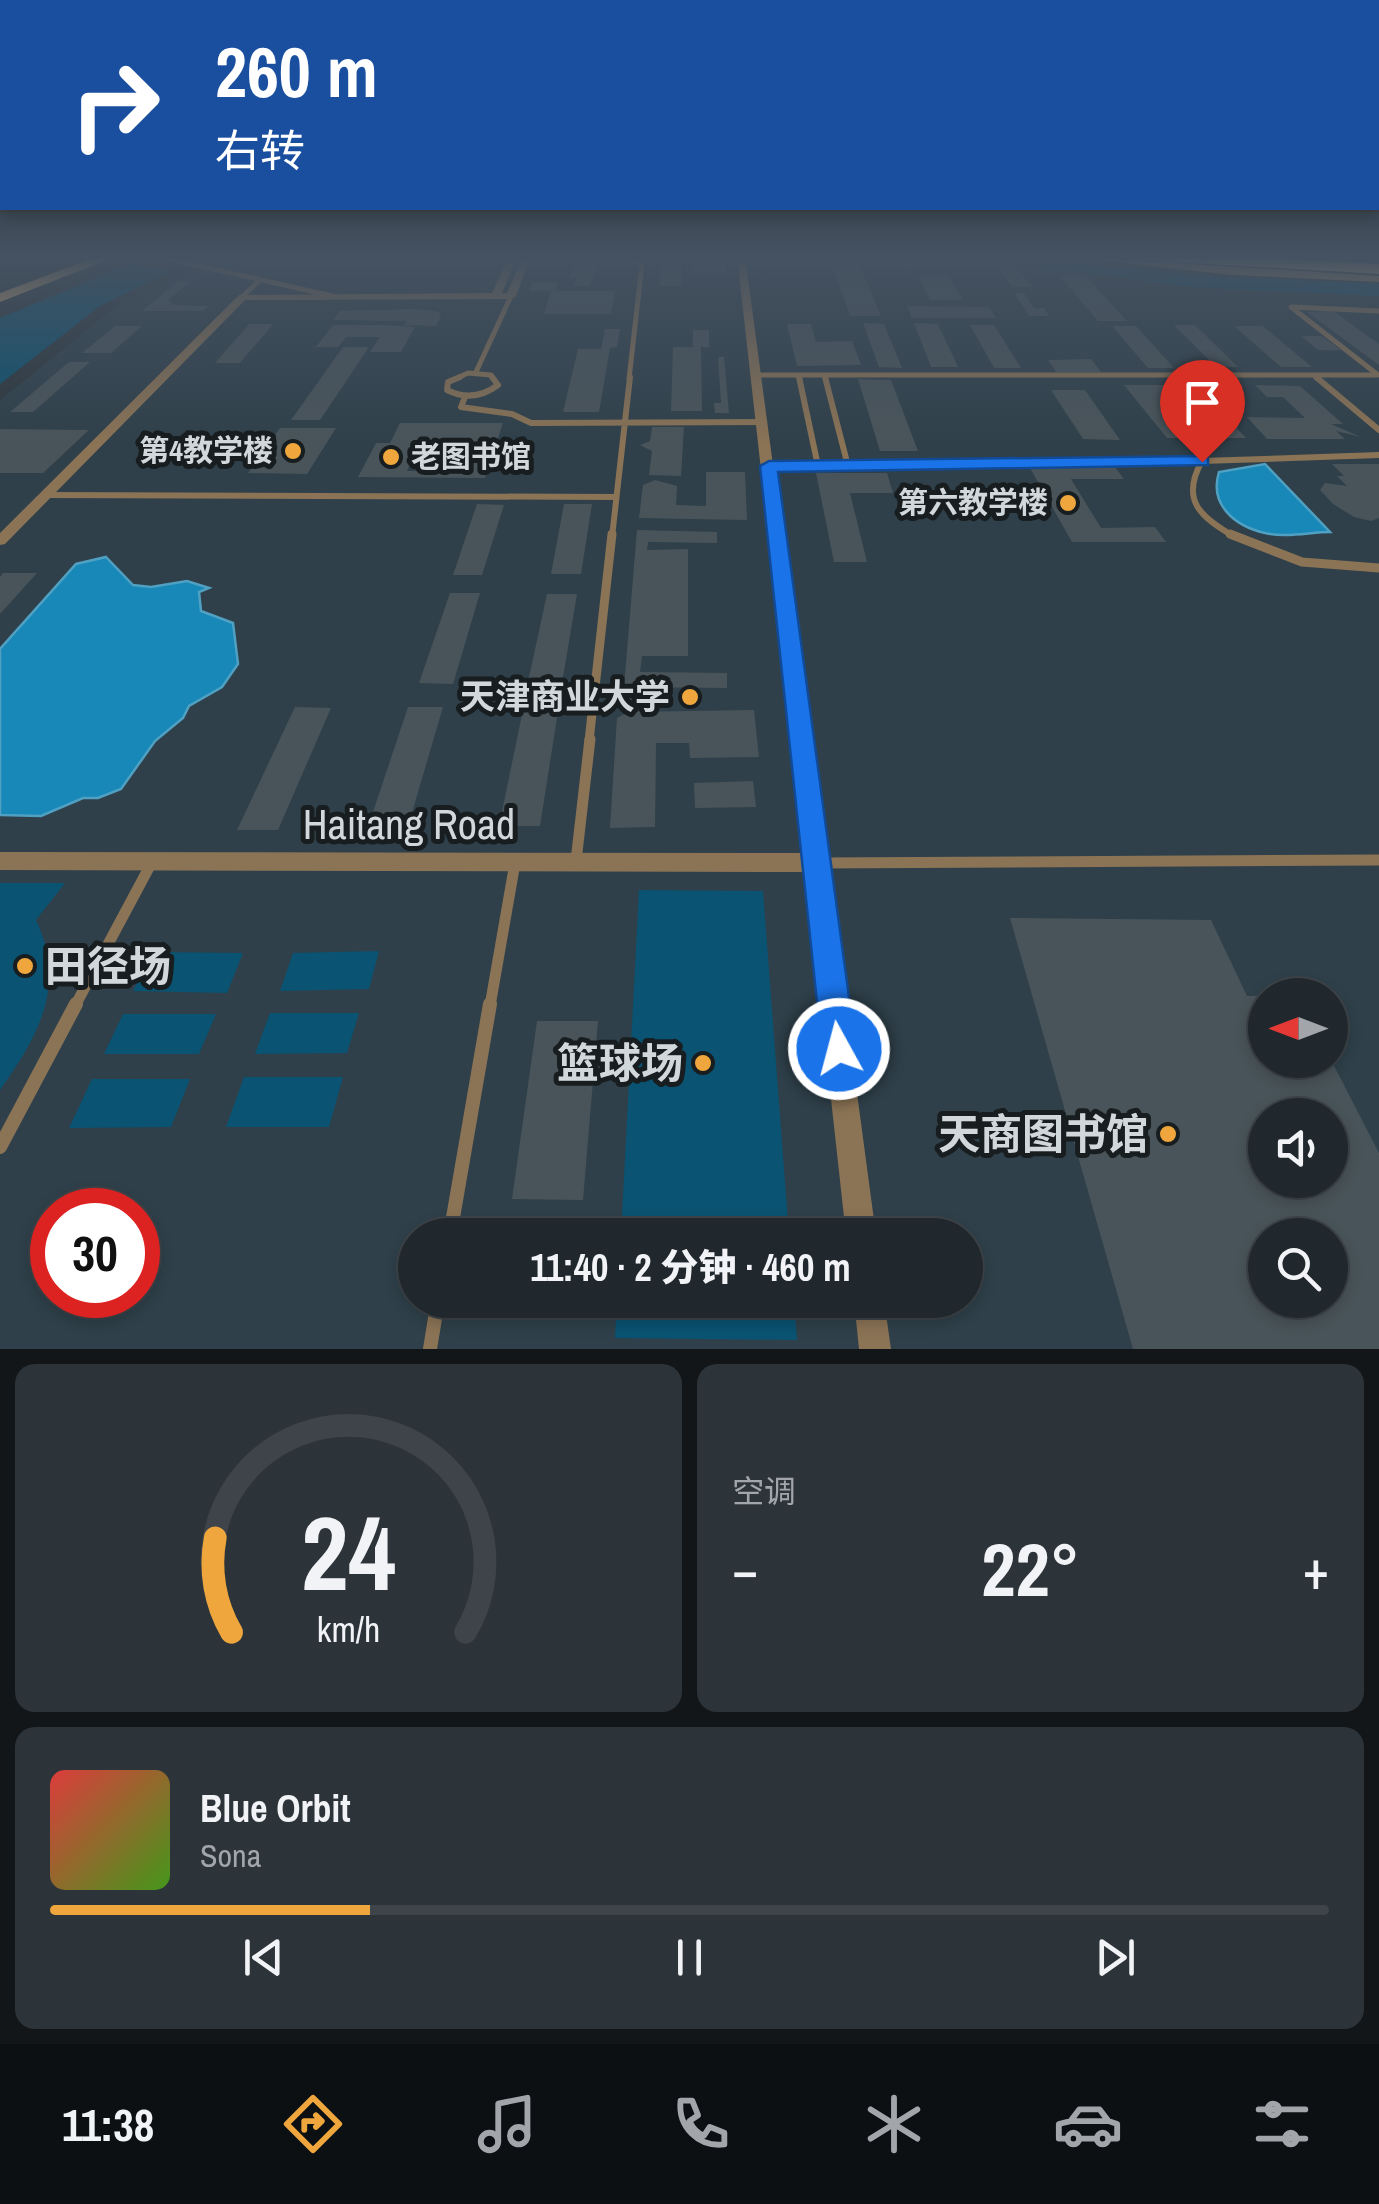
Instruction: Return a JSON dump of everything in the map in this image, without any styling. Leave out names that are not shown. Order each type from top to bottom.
[{"type":"street","points":[[0,541],[220,319]]},
{"type":"street","points":[[750,319],[859,1218]]},
{"type":"street","name":"Haitang Road","points":[[0,861],[817,863]]},
{"type":"street","points":[[871,1318],[874,1349]]},
{"type":"lane","points":[[476,372],[500,319]]},
{"type":"lane","points":[[576,862],[636,319]]},
{"type":"lane","points":[[758,375],[1378,375],[1307,319]]},
{"type":"lane","points":[[476,372],[496,377],[498,384],[482,395],[465,397],[447,390],[448,382],[476,372]]},
{"type":"lane","points":[[800,375],[818,466]]},
{"type":"lane","points":[[825,375],[848,466]]},
{"type":"lane","points":[[1314,375],[1379,430]]},
{"type":"lane","points":[[465,397],[461,407],[512,414],[531,423],[763,422]]},
{"type":"lane","points":[[769,466],[1202,462],[1379,456]]},
{"type":"lane","points":[[1202,462],[1192,472],[1196,507],[1237,539],[1266,553],[1305,563],[1379,568]]},
{"type":"lane","points":[[46,494],[616,497]]},
{"type":"lane","points":[[817,863],[1379,860]]},
{"type":"lane","points":[[0,1146],[152,862]]},
{"type":"lane","points":[[453,1218],[515,862]]},
{"type":"lane","points":[[430,1349],[435,1318]]},
{"type":"shaded area","points":[[0,319],[83,319],[0,384]]},
{"type":"shaded area","name":"天津商业大学","points":[[101,319],[1379,319],[1379,1349],[0,1349],[0,400]]},
{"type":"shaded area","points":[[1265,464],[1330,532],[1265,533],[1243,525],[1227,512],[1218,494],[1219,472]]},
{"type":"shaded area","points":[[106,557],[133,585],[151,587],[187,581],[209,588],[199,592],[201,611],[233,623],[238,664],[222,687],[189,706],[183,718],[155,741],[121,789],[98,798],[83,798],[41,816],[0,815],[0,649],[76,564]]},
{"type":"shaded area","name":"田径场","points":[[0,883],[65,883],[36,920],[49,966],[44,1009],[37,1029],[0,1090]]},
{"type":"shaded area","name":"篮球场","points":[[639,890],[763,891],[788,1218],[622,1218]]},
{"type":"shaded area","points":[[379,951],[369,989],[280,991],[293,953]]},
{"type":"shaded area","points":[[152,952],[243,953],[227,993],[133,991]]},
{"type":"shaded area","points":[[270,1013],[359,1013],[347,1053],[255,1054]]},
{"type":"shaded area","points":[[123,1014],[216,1014],[199,1054],[104,1054]]},
{"type":"shaded area","points":[[244,1077],[343,1077],[329,1127],[226,1127]]},
{"type":"shaded area","points":[[92,1079],[190,1079],[171,1127],[69,1128]]},
{"type":"shaded area","points":[[616,1318],[795,1318],[797,1340],[615,1338]]},
{"type":"building","points":[[440,319],[436,326],[404,325],[407,321],[333,320]]},
{"type":"building","points":[[1316,319],[1344,319],[1379,344],[1379,365]]},
{"type":"building","points":[[863,323],[884,324],[902,368],[879,367]]},
{"type":"building","points":[[914,323],[938,324],[958,367],[931,367]]},
{"type":"building","points":[[249,324],[273,324],[240,363],[215,363]]},
{"type":"building","points":[[787,324],[811,324],[816,342],[852,341],[861,365],[797,366]]},
{"type":"building","points":[[333,325],[415,327],[401,352],[370,352],[380,337],[346,337],[338,347],[316,347]]},
{"type":"building","points":[[970,325],[994,325],[1021,368],[994,368]]},
{"type":"building","points":[[1174,325],[1195,325],[1238,367],[1216,367]]},
{"type":"building","points":[[115,326],[142,326],[111,353],[82,353]]},
{"type":"building","points":[[1112,326],[1136,326],[1174,368],[1148,368]]},
{"type":"building","points":[[1234,326],[1263,326],[1312,367],[1281,367]]},
{"type":"building","points":[[605,329],[620,329],[617,347],[610,348],[599,412],[563,412],[578,349],[601,349]]},
{"type":"building","points":[[693,330],[709,330],[709,347],[701,347],[702,411],[671,411],[673,347],[693,347]]},
{"type":"building","points":[[1301,336],[1322,336],[1341,350],[1318,350]]},
{"type":"building","points":[[343,347],[369,347],[320,420],[291,420]]},
{"type":"building","points":[[718,357],[724,357],[729,413],[715,413],[714,403],[721,403]]},
{"type":"building","points":[[1091,359],[1101,372],[1056,372],[1048,360]]},
{"type":"building","points":[[69,362],[90,362],[33,412],[10,412]]},
{"type":"building","points":[[858,379],[891,380],[918,451],[880,451]]},
{"type":"building","points":[[1124,385],[1196,385],[1246,438],[1167,438]]},
{"type":"building","points":[[1255,385],[1300,386],[1343,424],[1331,424],[1361,437],[1336,431],[1345,439],[1267,439],[1247,417],[1305,418],[1283,397],[1267,397]]},
{"type":"building","points":[[1051,390],[1085,390],[1120,440],[1083,439]]},
{"type":"building","name":"老图书馆","points":[[400,423],[503,423],[485,478],[358,477],[376,443],[390,443]],"holes":[[[419,443],[456,443],[444,471],[407,471]]]},
{"type":"building","points":[[652,427],[684,427],[681,476],[649,475],[652,451],[640,445],[650,441]]},
{"type":"building","name":"第4教学楼","points":[[280,428],[336,428],[307,474],[248,473]]},
{"type":"building","points":[[0,429],[89,430],[43,473],[0,473]]},
{"type":"building","points":[[1332,464],[1379,464],[1379,518],[1371,521],[1354,517],[1320,490],[1325,483],[1347,486],[1337,476],[1344,476]]},
{"type":"building","name":"第六教学楼","points":[[1115,467],[1124,479],[1071,479],[1101,528],[1155,527],[1166,542],[1072,542],[1030,468]]},
{"type":"building","points":[[706,472],[745,472],[747,520],[639,518],[643,485],[655,480],[677,486],[676,505],[706,506]]},
{"type":"building","points":[[816,473],[887,473],[893,493],[850,493],[867,562],[834,562]]},
{"type":"building","points":[[477,504],[504,505],[482,575],[453,575]]},
{"type":"building","points":[[564,504],[592,504],[581,574],[551,574]]},
{"type":"building","points":[[637,530],[717,532],[717,543],[648,542],[647,550],[688,549],[688,656],[642,656],[640,672],[727,673],[727,688],[624,687]]},
{"type":"building","points":[[3,573],[37,573],[0,614],[0,577]]},
{"type":"building","points":[[450,593],[480,593],[453,684],[419,683]]},
{"type":"building","points":[[547,594],[577,594],[562,683],[528,682]]},
{"type":"building","points":[[524,705],[559,705],[540,826],[499,826]]},
{"type":"building","points":[[295,707],[331,708],[278,830],[237,830]]},
{"type":"building","points":[[408,707],[443,707],[406,833],[366,833]]},
{"type":"building","points":[[754,710],[759,757],[690,758],[689,743],[656,743],[655,827],[610,828],[617,718],[628,712]]},
{"type":"building","points":[[753,781],[756,807],[695,808],[694,783]]},
{"type":"building","name":"天商图书馆","points":[[1010,918],[1211,920],[1248,996],[1248,1078],[1340,1078],[1379,1153],[1379,1349],[1133,1349]]},
{"type":"building","points":[[537,1021],[598,1021],[583,1200],[512,1199]]},
{"type":"place","name":"第4教学楼","points":[[293,451]]},
{"type":"place","name":"老图书馆","points":[[391,457]]},
{"type":"place","name":"第六教学楼","points":[[1068,503]]},
{"type":"place","name":"天津商业大学","points":[[690,697]]},
{"type":"place","name":"田径场","points":[[25,966]]},
{"type":"place","name":"篮球场","points":[[703,1063]]},
{"type":"place","name":"天商图书馆","points":[[1168,1134]]},
{"type":"route","points":[[839,1049],[769,466],[1202,462]]}]
